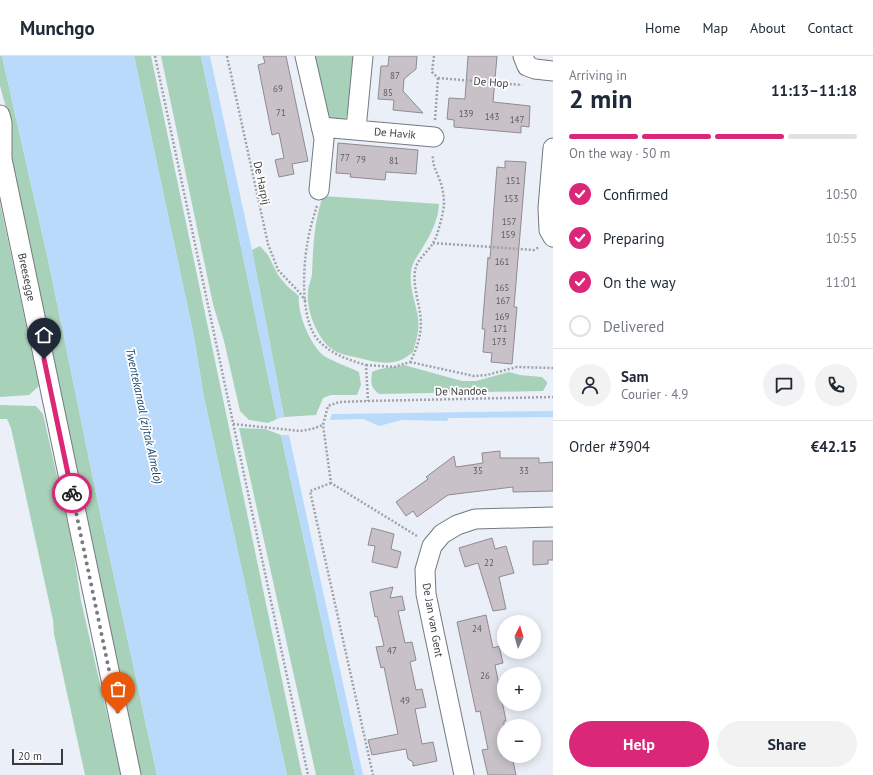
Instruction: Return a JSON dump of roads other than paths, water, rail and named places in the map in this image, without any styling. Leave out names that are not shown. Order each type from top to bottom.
[{"type":"street","points":[[305,56],[324,139],[319,190]]},
{"type":"street","points":[[356,129],[363,56]]},
{"type":"street","name":"Breesegge","points":[[0,114],[2,123],[1,157],[131,775]]},
{"type":"street","name":"De Havik","points":[[321,127],[356,129],[433,145]]},
{"type":"street","points":[[547,242],[549,230],[548,208],[553,148]]},
{"type":"street","name":"De Jan van Gent","points":[[464,775],[426,594],[425,570],[432,546],[442,534],[457,525],[475,519],[553,517]]},
{"type":"water","name":"Twentekanaal (zijtak Almelo)","points":[[2,56],[134,56],[194,337],[204,398],[287,775],[157,775],[98,503],[49,264]]},
{"type":"water","points":[[201,56],[210,56],[252,250],[284,417],[277,419]]},
{"type":"water","points":[[553,411],[553,417],[449,418],[447,421],[402,420],[379,426],[363,419],[330,420],[332,414]]},
{"type":"water","points":[[281,435],[289,435],[363,775],[355,775]]}]
